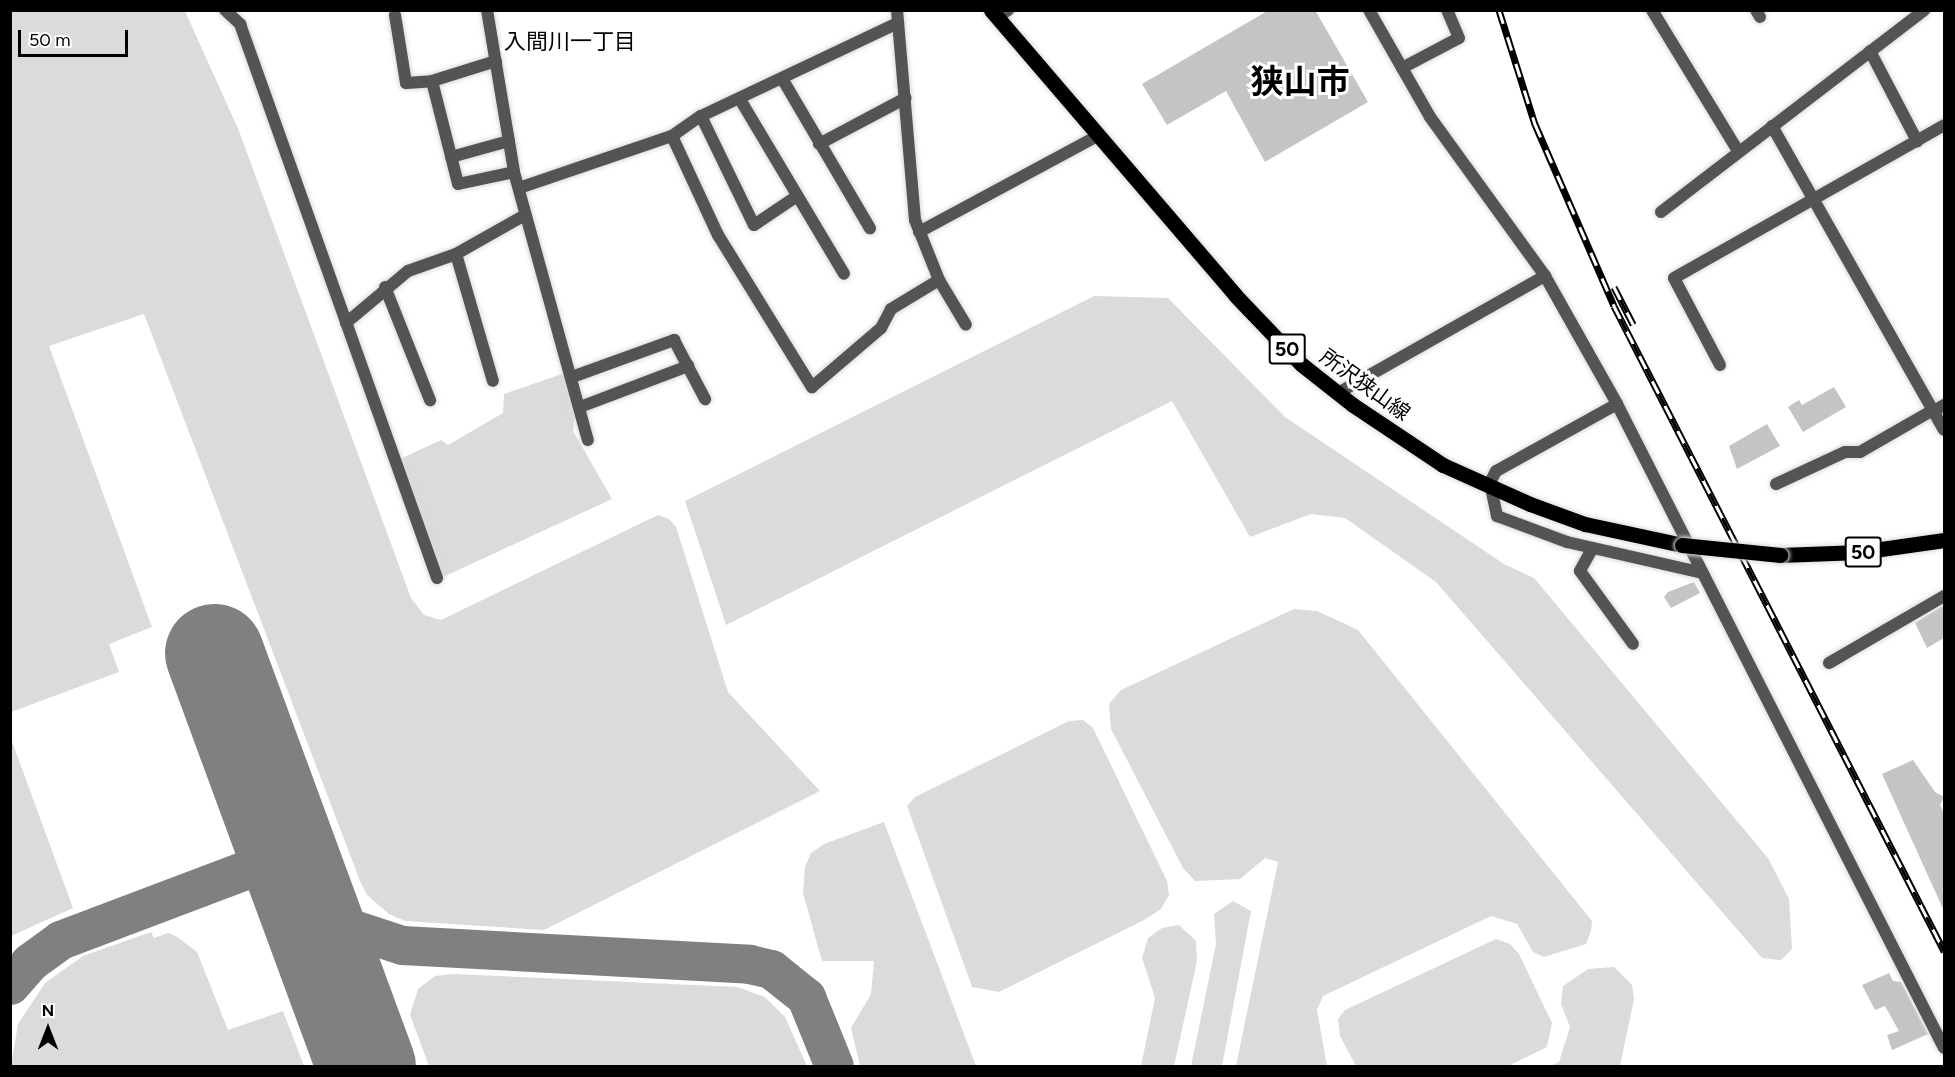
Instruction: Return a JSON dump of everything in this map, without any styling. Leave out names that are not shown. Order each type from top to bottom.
[{"type":"main road","name":"所沢狭山線","points":[[998,13],[1096,136],[1234,295],[1301,364],[1338,393],[1443,465],[1585,524],[1682,545],[1780,555],[1860,552],[1944,540]]},
{"type":"street","points":[[487,10],[514,172],[588,440]]},
{"type":"street","points":[[1368,10],[1430,117],[1545,276],[1617,404],[1944,1048]]},
{"type":"street","points":[[1402,68],[1460,38],[1447,10]]},
{"type":"street","points":[[1652,10],[1738,152]]},
{"type":"street","points":[[1662,212],[1924,10]]},
{"type":"street","points":[[233,13],[248,44],[437,578]]},
{"type":"street","points":[[395,15],[406,83],[432,81],[496,61]]},
{"type":"street","points":[[519,188],[672,136],[701,116],[741,101],[783,80],[898,17],[919,232],[939,280],[966,325]]},
{"type":"street","points":[[1870,51],[1917,141]]},
{"type":"street","points":[[783,80],[870,228]]},
{"type":"street","points":[[432,81],[458,184],[514,172]]},
{"type":"street","points":[[819,144],[906,98]]},
{"type":"street","points":[[741,101],[844,274]]},
{"type":"street","points":[[701,116],[754,225],[797,196]]},
{"type":"street","points":[[1720,365],[1674,278],[1944,125]]},
{"type":"street","points":[[1772,126],[1937,409],[1944,430]]},
{"type":"street","points":[[672,136],[718,235],[812,387],[881,328],[891,309],[939,280]]},
{"type":"street","points":[[919,232],[1096,136]]},
{"type":"street","points":[[451,157],[509,141]]},
{"type":"street","points":[[346,323],[385,287],[408,271],[456,254],[525,215]]},
{"type":"street","points":[[456,254],[493,381]]},
{"type":"street","points":[[1338,393],[1545,276]]},
{"type":"street","points":[[385,287],[430,400]]},
{"type":"street","points":[[572,377],[674,340],[705,399]]},
{"type":"street","points":[[580,407],[688,366]]},
{"type":"street","points":[[1617,404],[1496,471],[1490,483],[1497,516],[1592,549],[1703,573]]},
{"type":"street","points":[[1776,484],[1845,452],[1860,452],[1937,409]]},
{"type":"street","points":[[1592,549],[1580,571],[1634,644]]},
{"type":"street","points":[[1829,663],[1944,596]]},
{"type":"shaded area","points":[[11,10],[185,11],[239,131],[411,598],[424,615],[441,620],[658,515],[669,519],[676,527],[728,692],[820,791],[544,930],[405,921],[389,914],[367,895],[360,881],[144,314],[49,346],[152,627],[109,644],[119,672],[11,712]]},
{"type":"shaded area","points":[[1094,296],[1168,298],[1285,417],[1504,564],[1534,578],[1768,858],[1789,899],[1792,949],[1781,960],[1762,958],[1436,582],[1345,518],[1311,514],[1250,537],[1172,401],[726,625],[685,501]]},
{"type":"shaded area","points":[[565,373],[575,416],[573,431],[612,499],[443,577],[400,459],[441,440],[448,445],[503,413],[504,394]]},
{"type":"shaded area","points":[[1294,609],[1317,611],[1358,630],[1592,921],[1591,931],[1586,944],[1544,957],[1533,952],[1517,924],[1491,916],[1323,996],[1317,1010],[1327,1066],[1236,1066],[1278,862],[1265,858],[1240,879],[1195,881],[1183,868],[1111,729],[1109,704],[1121,690]]},
{"type":"shaded area","points":[[1083,720],[1093,728],[1167,881],[1169,895],[1161,909],[1144,920],[999,992],[972,987],[907,806],[915,797],[1069,721]]},
{"type":"shaded area","points":[[10,736],[73,908],[11,936],[10,936]]},
{"type":"shaded area","points":[[884,822],[976,1066],[860,1066],[851,1028],[871,994],[874,961],[822,961],[803,893],[805,867],[811,853],[824,844]]},
{"type":"shaded area","points":[[1233,901],[1251,911],[1222,1066],[1191,1066],[1216,944],[1214,914]]},
{"type":"shaded area","points":[[1179,925],[1196,941],[1197,961],[1174,1066],[1141,1066],[1155,998],[1142,958],[1148,938],[1162,928]]},
{"type":"shaded area","points":[[151,932],[154,938],[168,933],[176,936],[197,952],[228,1030],[283,1011],[304,1066],[11,1066],[18,1024],[45,983],[83,956]]},
{"type":"shaded area","points":[[1496,939],[1510,944],[1519,954],[1552,1023],[1547,1047],[1508,1066],[1356,1066],[1340,1036],[1338,1019],[1345,1010]]},
{"type":"shaded area","points":[[1614,967],[1632,985],[1634,999],[1620,1066],[1550,1066],[1559,1062],[1570,1027],[1561,1004],[1563,986],[1588,969]]},
{"type":"shaded area","points":[[453,974],[737,987],[765,997],[785,1017],[807,1066],[429,1066],[410,1015],[418,989],[435,976]]},
{"type":"building","points":[[1269,10],[1315,10],[1368,102],[1265,162],[1226,91],[1167,125],[1142,84]]},
{"type":"building","points":[[1834,387],[1846,407],[1803,432],[1788,407],[1799,400],[1802,405]]},
{"type":"building","points":[[1767,424],[1780,446],[1737,469],[1729,446]]},
{"type":"building","points":[[1694,582],[1700,593],[1671,608],[1664,597],[1668,592]]},
{"type":"building","points":[[1944,605],[1944,638],[1927,648],[1915,623]]},
{"type":"building","points":[[1913,760],[1935,792],[1944,797],[1940,805],[1944,814],[1944,911],[1882,774]]},
{"type":"building","points":[[1889,973],[1893,981],[1901,982],[1928,1034],[1892,1050],[1887,1035],[1899,1031],[1885,1006],[1875,1010],[1862,985]]},
{"type":"taxiway","points":[[10,985],[30,962],[60,940],[288,854]]},
{"type":"taxiway","points":[[304,898],[341,925],[402,945],[749,964],[771,969],[806,997],[834,1066]]},
{"type":"runway","points":[[214,653],[366,1066]]},
{"type":"railway","points":[[1499,10],[1535,124],[1614,306],[1944,951]]},
{"type":"railway","points":[[1614,287],[1633,324]]},
{"type":"district","name":"入間川一丁目","points":[[570,42]]},
{"type":"district","name":"狭山市","points":[[1300,82]]}]
